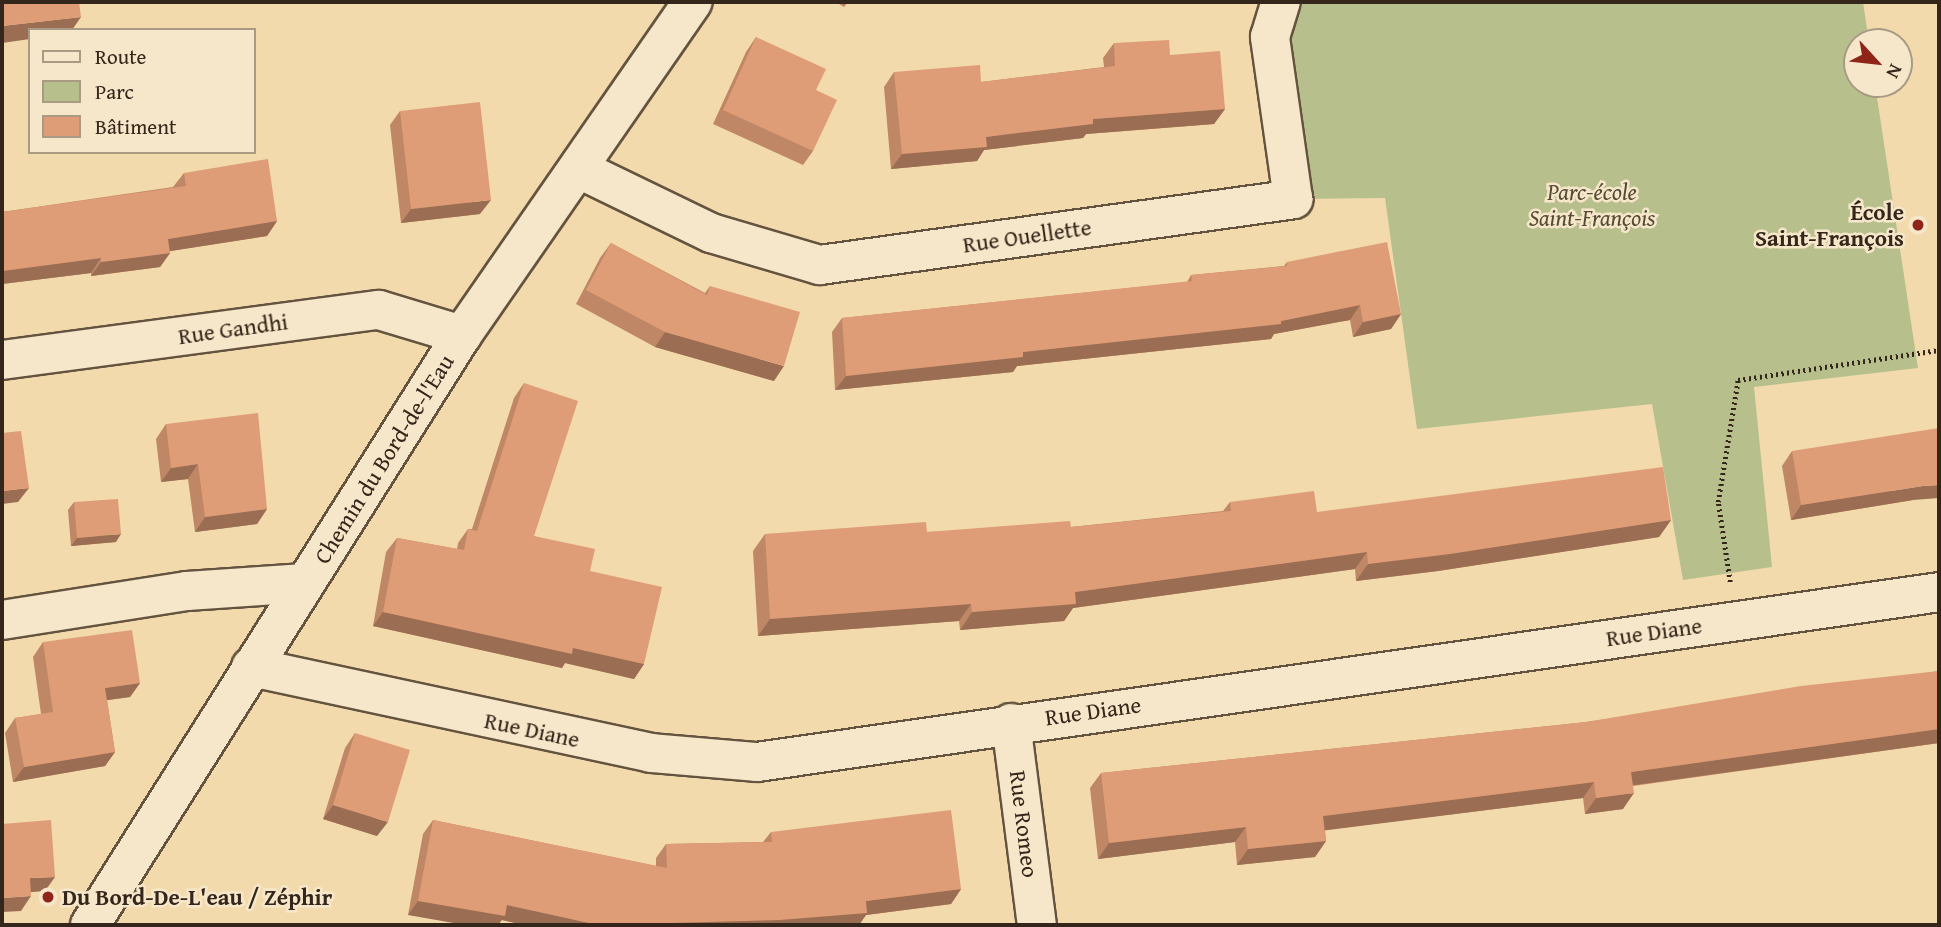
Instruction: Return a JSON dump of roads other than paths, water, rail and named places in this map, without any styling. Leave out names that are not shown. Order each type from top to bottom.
[{"type":"street","name":"Chemin du Bord-de-l'Eau","points":[[90,925],[462,335],[693,2]]},
{"type":"street","name":"Rue Ouellette","points":[[579,169],[711,233],[820,265],[1293,200],[1270,37],[1281,2]]},
{"type":"street","name":"Rue Gandhi","points":[[2,360],[380,310],[462,335]]},
{"type":"street","points":[[2,620],[187,591],[305,583]]},
{"type":"street","name":"Rue Diane","points":[[251,667],[530,730],[651,753],[744,761],[1939,592]]},
{"type":"street","name":"Rue Romeo","points":[[1011,723],[1037,925]]},
{"type":"place","name":"École Saint-François","points":[[1918,225]]},
{"type":"place","name":"Du Bord-De-L'eau / Zéphir","points":[[48,897]]},
{"type":"park label","name":"Parc-école Saint-François","points":[[1592,205]]}]
